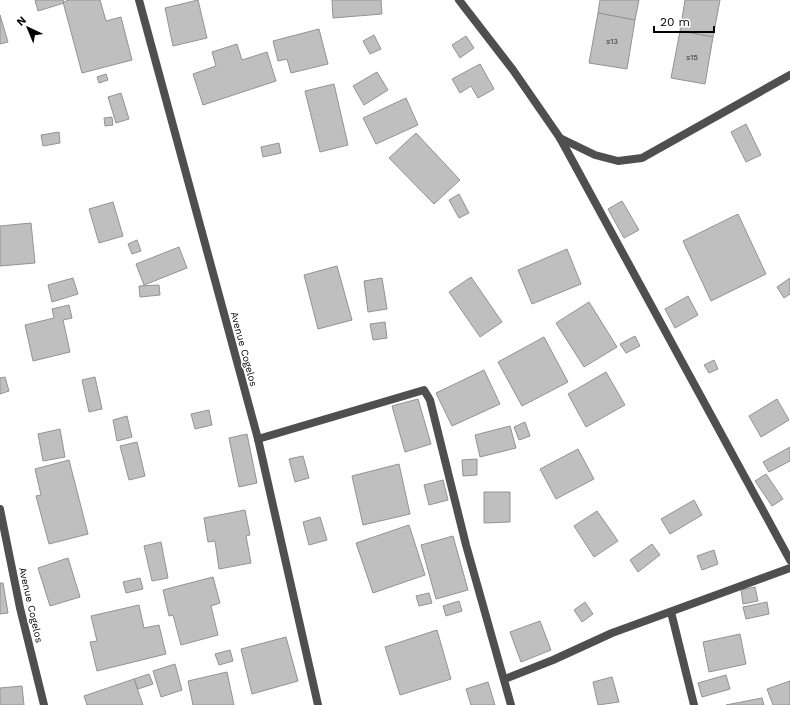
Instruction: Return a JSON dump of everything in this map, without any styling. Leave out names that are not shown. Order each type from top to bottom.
[{"type":"street","name":"Avenue Cogelos","points":[[139,0],[258,439],[318,705]]},
{"type":"street","points":[[459,0],[513,70],[560,138],[790,560]]},
{"type":"street","points":[[560,138],[595,154],[618,161],[642,158],[790,75]]},
{"type":"street","points":[[258,439],[424,390],[430,400],[466,545],[505,679],[511,705]]},
{"type":"street","name":"Avenue Cogelos","points":[[0,509],[20,608],[44,705]]},
{"type":"street","points":[[505,679],[553,660],[612,633],[790,568]]},
{"type":"street","points":[[671,612],[694,705]]},
{"type":"building","points":[[35,0],[63,0],[64,3],[38,11]]},
{"type":"building","points":[[69,0],[100,0],[106,21],[121,17],[132,60],[82,73],[63,2]]},
{"type":"building","points":[[198,0],[207,38],[173,46],[165,8]]},
{"type":"building","points":[[332,0],[381,0],[382,14],[333,18]]},
{"type":"building","points":[[600,0],[639,0],[635,20],[598,13]]},
{"type":"building","points":[[685,0],[720,0],[713,37],[680,31]]},
{"type":"building","points":[[598,13],[635,20],[627,69],[589,63]]},
{"type":"building","points":[[0,15],[8,42],[0,44]]},
{"type":"building","points":[[319,29],[328,64],[291,73],[287,59],[278,61],[273,41]]},
{"type":"building","points":[[680,31],[713,37],[705,84],[671,78]]},
{"type":"building","points":[[374,35],[381,49],[370,54],[363,41]]},
{"type":"building","points":[[466,36],[474,48],[460,58],[452,45]]},
{"type":"building","points":[[237,44],[242,60],[267,52],[276,81],[203,105],[193,74],[216,66],[212,52]]},
{"type":"building","points":[[480,64],[494,89],[478,98],[471,86],[460,93],[452,79]]},
{"type":"building","points":[[377,72],[388,90],[364,105],[353,86]]},
{"type":"building","points":[[106,74],[108,80],[99,83],[97,77]]},
{"type":"building","points":[[334,84],[348,145],[320,152],[305,91]]},
{"type":"building","points":[[121,93],[129,119],[116,123],[108,97]]},
{"type":"building","points":[[406,98],[418,125],[376,144],[363,118]]},
{"type":"building","points":[[112,117],[113,125],[105,126],[104,118]]},
{"type":"building","points":[[746,124],[761,155],[746,162],[731,132]]},
{"type":"building","points":[[59,132],[60,143],[43,146],[41,135]]},
{"type":"building","points":[[416,133],[460,180],[434,204],[389,158]]},
{"type":"building","points":[[279,143],[281,153],[263,157],[261,147]]},
{"type":"building","points":[[459,194],[469,213],[459,218],[449,200]]},
{"type":"building","points":[[622,201],[639,230],[624,238],[608,209]]},
{"type":"building","points":[[113,202],[123,236],[99,243],[89,209]]},
{"type":"building","points":[[738,214],[766,274],[711,301],[683,241]]},
{"type":"building","points":[[31,223],[35,263],[0,266],[0,226]]},
{"type":"building","points":[[137,240],[141,251],[132,254],[128,244]]},
{"type":"building","points":[[179,247],[187,268],[144,285],[136,264]]},
{"type":"building","points":[[567,249],[581,284],[532,304],[518,270]]},
{"type":"building","points":[[337,266],[352,320],[318,329],[304,275]]},
{"type":"building","points":[[471,277],[502,322],[480,337],[449,292]]},
{"type":"building","points":[[73,278],[78,294],[52,302],[48,285]]},
{"type":"building","points":[[382,278],[387,309],[368,312],[364,281]]},
{"type":"building","points":[[790,278],[790,294],[784,298],[777,287]]},
{"type":"building","points":[[159,285],[160,295],[140,297],[139,286]]},
{"type":"building","points":[[688,296],[698,315],[675,328],[665,309]]},
{"type":"building","points":[[589,302],[617,347],[584,367],[556,323]]},
{"type":"building","points":[[69,305],[72,318],[63,320],[70,352],[33,361],[25,325],[54,318],[52,309]]},
{"type":"building","points":[[385,322],[387,338],[373,340],[370,324]]},
{"type":"building","points":[[635,336],[640,346],[626,353],[620,344]]},
{"type":"building","points":[[544,337],[568,382],[522,406],[498,362]]},
{"type":"building","points":[[714,360],[718,369],[709,373],[704,365]]},
{"type":"building","points":[[484,370],[500,404],[452,426],[436,393]]},
{"type":"building","points":[[606,372],[625,405],[586,427],[568,394]]},
{"type":"building","points":[[5,377],[9,391],[0,394],[0,378]]},
{"type":"building","points":[[95,377],[102,409],[89,412],[82,380]]},
{"type":"building","points":[[418,399],[431,444],[405,452],[392,406]]},
{"type":"building","points":[[777,399],[789,420],[761,437],[749,416]]},
{"type":"building","points":[[209,410],[212,425],[195,429],[191,414]]},
{"type":"building","points":[[127,416],[132,437],[117,441],[113,420]]},
{"type":"building","points":[[525,422],[530,436],[519,440],[514,427]]},
{"type":"building","points":[[510,426],[516,448],[480,457],[475,435]]},
{"type":"building","points":[[60,429],[65,457],[43,461],[38,434]]},
{"type":"building","points":[[247,434],[257,483],[239,487],[229,438]]},
{"type":"building","points":[[137,442],[145,476],[129,480],[120,446]]},
{"type":"building","points":[[790,447],[790,461],[769,472],[763,462]]},
{"type":"building","points":[[578,449],[594,479],[556,499],[540,469]]},
{"type":"building","points":[[303,456],[309,478],[295,482],[289,459]]},
{"type":"building","points":[[477,459],[477,475],[463,476],[462,460]]},
{"type":"building","points":[[69,460],[88,534],[49,544],[36,496],[41,495],[35,469]]},
{"type":"building","points":[[399,464],[410,514],[363,525],[352,476]]},
{"type":"building","points":[[766,474],[783,499],[772,506],[755,481]]},
{"type":"building","points":[[443,480],[448,500],[429,505],[424,485]]},
{"type":"building","points":[[484,492],[510,492],[510,522],[484,523]]},
{"type":"building","points":[[694,500],[702,515],[670,534],[661,519]]},
{"type":"building","points":[[245,510],[250,535],[246,536],[251,563],[219,569],[215,541],[208,542],[204,518]]},
{"type":"building","points":[[597,511],[618,541],[594,557],[574,526]]},
{"type":"building","points":[[320,517],[327,540],[309,545],[303,522]]},
{"type":"building","points":[[409,525],[425,575],[373,593],[356,543]]},
{"type":"building","points":[[453,536],[468,590],[436,599],[421,545]]},
{"type":"building","points":[[161,542],[168,578],[152,581],[144,546]]},
{"type":"building","points":[[652,544],[660,555],[638,572],[630,560]]},
{"type":"building","points":[[714,550],[718,564],[702,570],[697,556]]},
{"type":"building","points":[[68,558],[80,597],[50,606],[38,568]]},
{"type":"building","points":[[213,577],[220,603],[211,606],[218,635],[181,645],[173,615],[169,616],[163,590]]},
{"type":"building","points":[[140,578],[143,589],[126,593],[123,582]]},
{"type":"building","points":[[0,583],[3,583],[8,613],[0,614]]},
{"type":"building","points":[[755,587],[758,601],[743,604],[741,590]]},
{"type":"building","points":[[429,593],[432,603],[419,606],[416,596]]},
{"type":"building","points":[[459,601],[462,611],[446,616],[443,606]]},
{"type":"building","points":[[585,602],[593,614],[582,622],[574,610]]},
{"type":"building","points":[[767,602],[769,614],[746,619],[743,607]]},
{"type":"building","points":[[139,605],[144,628],[159,625],[166,654],[97,671],[90,642],[97,641],[91,616]]},
{"type":"building","points":[[540,621],[551,650],[521,662],[510,632]]},
{"type":"building","points":[[437,630],[451,679],[400,695],[385,647]]},
{"type":"building","points":[[740,634],[746,664],[709,672],[703,642]]},
{"type":"building","points":[[286,637],[298,681],[252,694],[241,649]]},
{"type":"building","points":[[230,650],[233,661],[219,665],[215,654]]},
{"type":"building","points":[[175,664],[182,690],[161,697],[153,671]]},
{"type":"building","points":[[227,672],[234,705],[193,705],[188,681]]},
{"type":"building","points":[[149,674],[153,684],[138,689],[134,679]]},
{"type":"building","points":[[726,675],[730,689],[702,697],[698,683]]},
{"type":"building","points":[[612,677],[619,702],[598,705],[593,682]]},
{"type":"building","points":[[134,679],[143,705],[87,705],[84,696]]},
{"type":"building","points":[[790,681],[790,705],[773,705],[767,689]]},
{"type":"building","points":[[488,682],[495,705],[471,705],[466,689]]},
{"type":"building","points":[[22,686],[24,705],[0,705],[0,688]]},
{"type":"building","points":[[762,698],[764,705],[726,705]]}]
